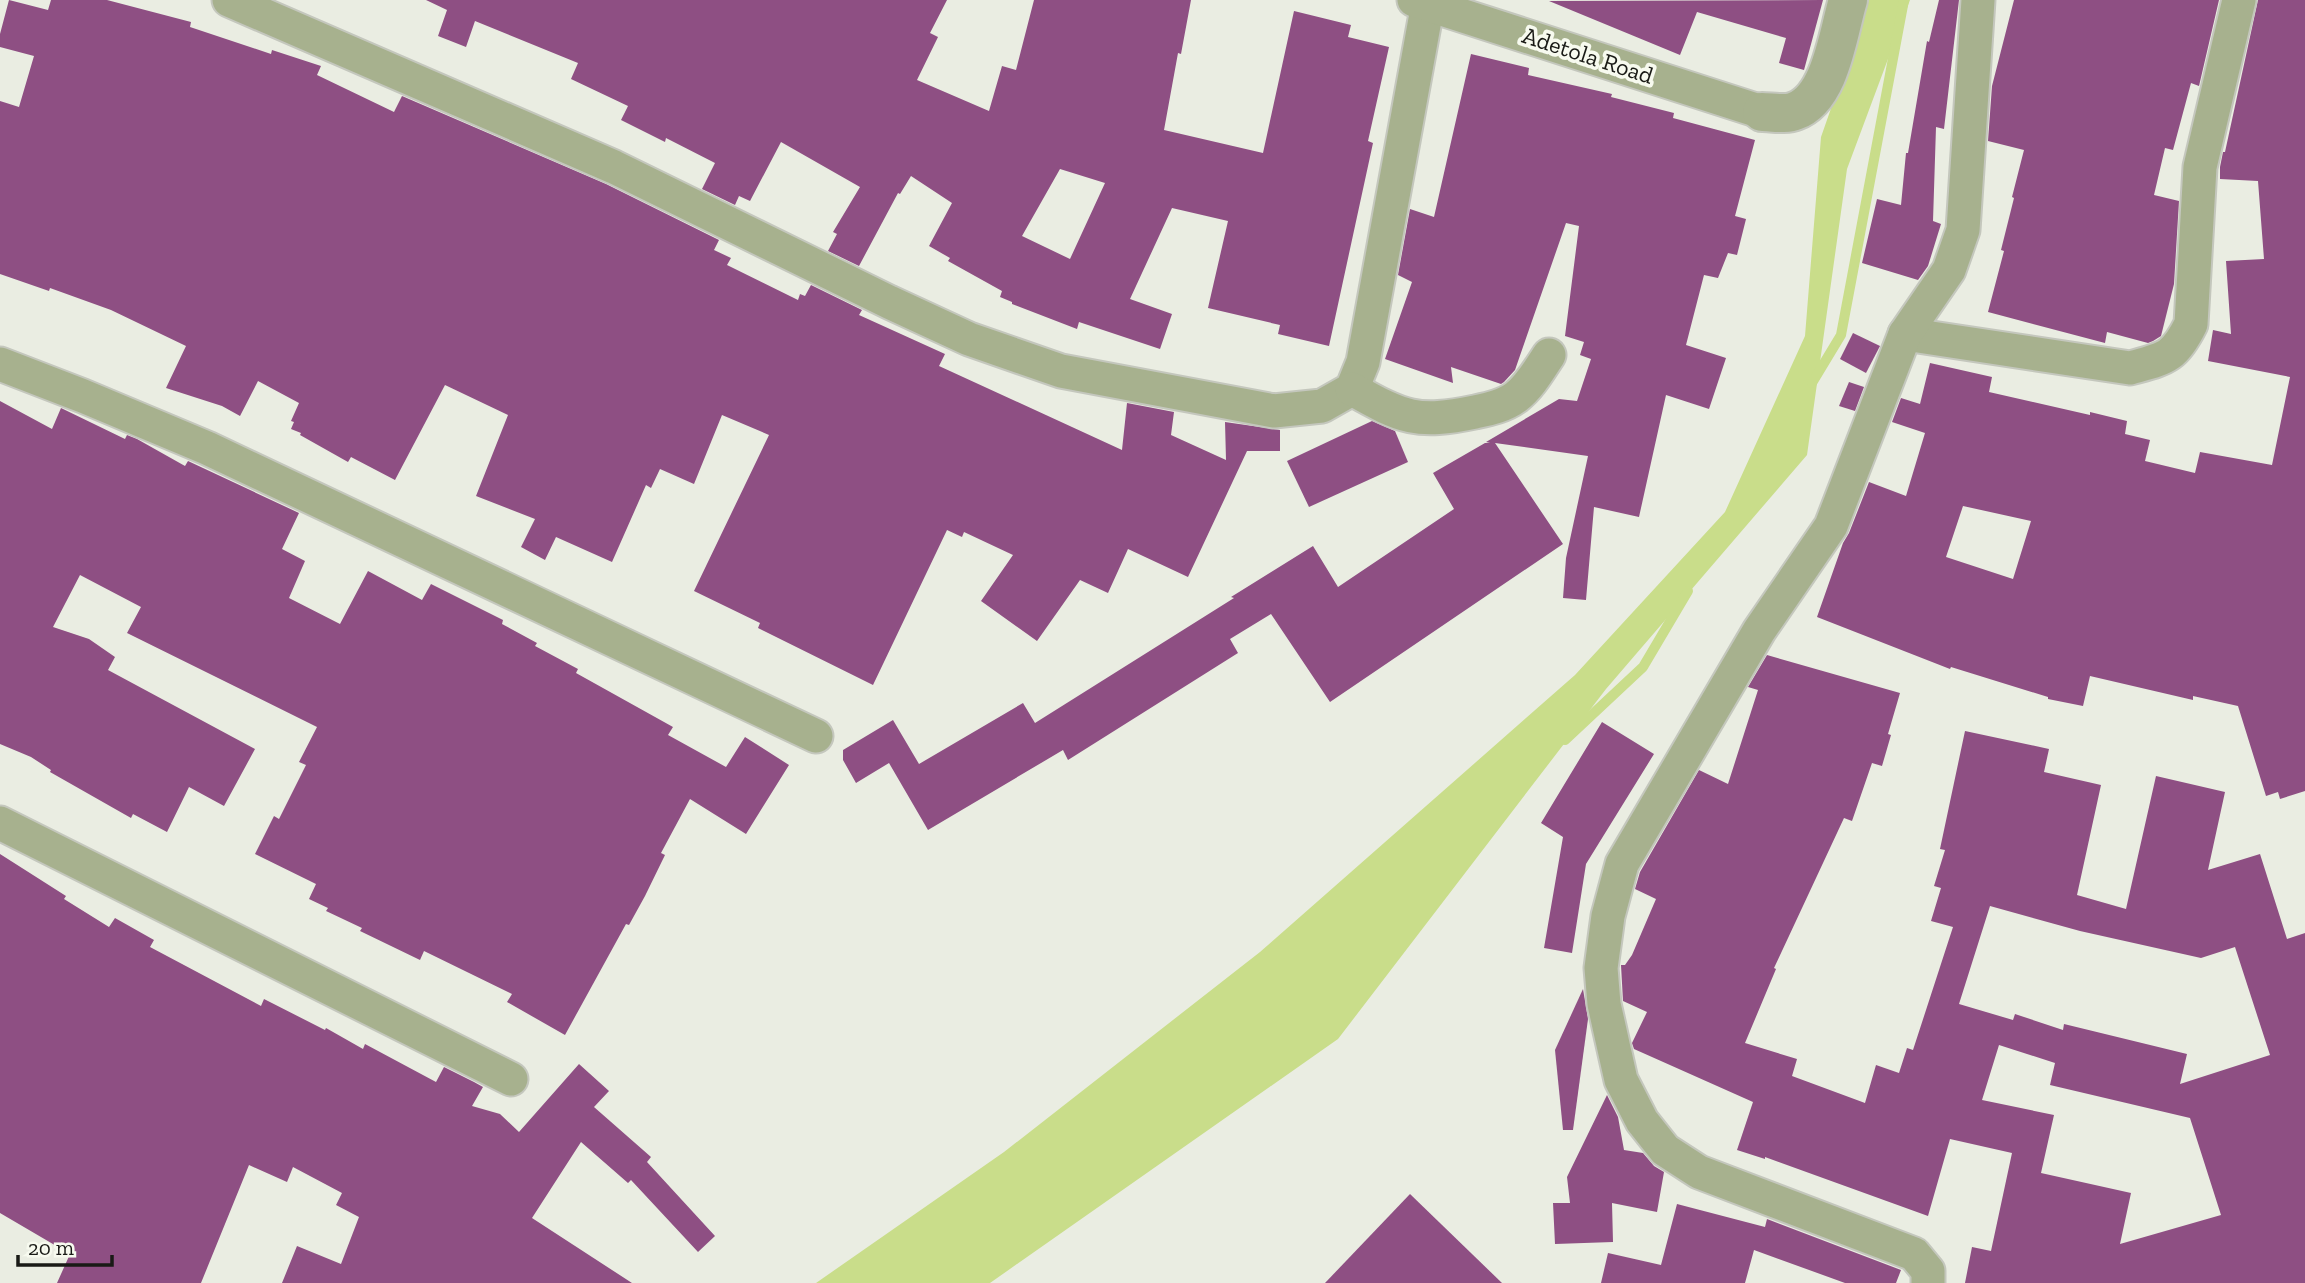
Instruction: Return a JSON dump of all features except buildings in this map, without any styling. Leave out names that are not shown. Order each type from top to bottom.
[{"type":"street","points":[[229,0],[614,167],[969,339],[1061,371],[1274,411],[1322,406],[1352,389],[1363,362],[1421,2]]},
{"type":"street","points":[[1762,112],[1794,112],[1816,97],[1827,75],[1848,0]]},
{"type":"street","points":[[1928,1283],[1928,1270],[1914,1254],[1699,1172],[1665,1150],[1642,1121],[1621,1080],[1604,1004],[1601,968],[1608,916],[1622,864],[1759,632],[1831,526],[1905,334],[1949,270],[1963,230],[1978,0]]},
{"type":"street","points":[[1905,334],[2130,368],[2160,360],[2180,347],[2191,324],[2200,167],[2239,0]]},
{"type":"street","name":"Adetola Road","points":[[1421,2],[1762,112]]},
{"type":"street","points":[[1352,389],[1385,408],[1415,418],[1443,418],[1495,408],[1514,399],[1530,384],[1549,355]]},
{"type":"street","points":[[0,364],[207,448],[816,736]]},
{"type":"street","points":[[0,823],[511,1079]]},
{"type":"shaded area","points":[[1869,0],[1910,0],[1847,169],[1807,455],[1606,689],[1338,1039],[990,1283],[816,1283],[1004,1152],[1260,952],[1575,675],[1725,512],[1805,336],[1821,137]]},
{"type":"waterway","points":[[1812,383],[1841,335],[1904,0]]},
{"type":"waterway","points":[[1565,740],[1643,667],[1688,591]]}]
